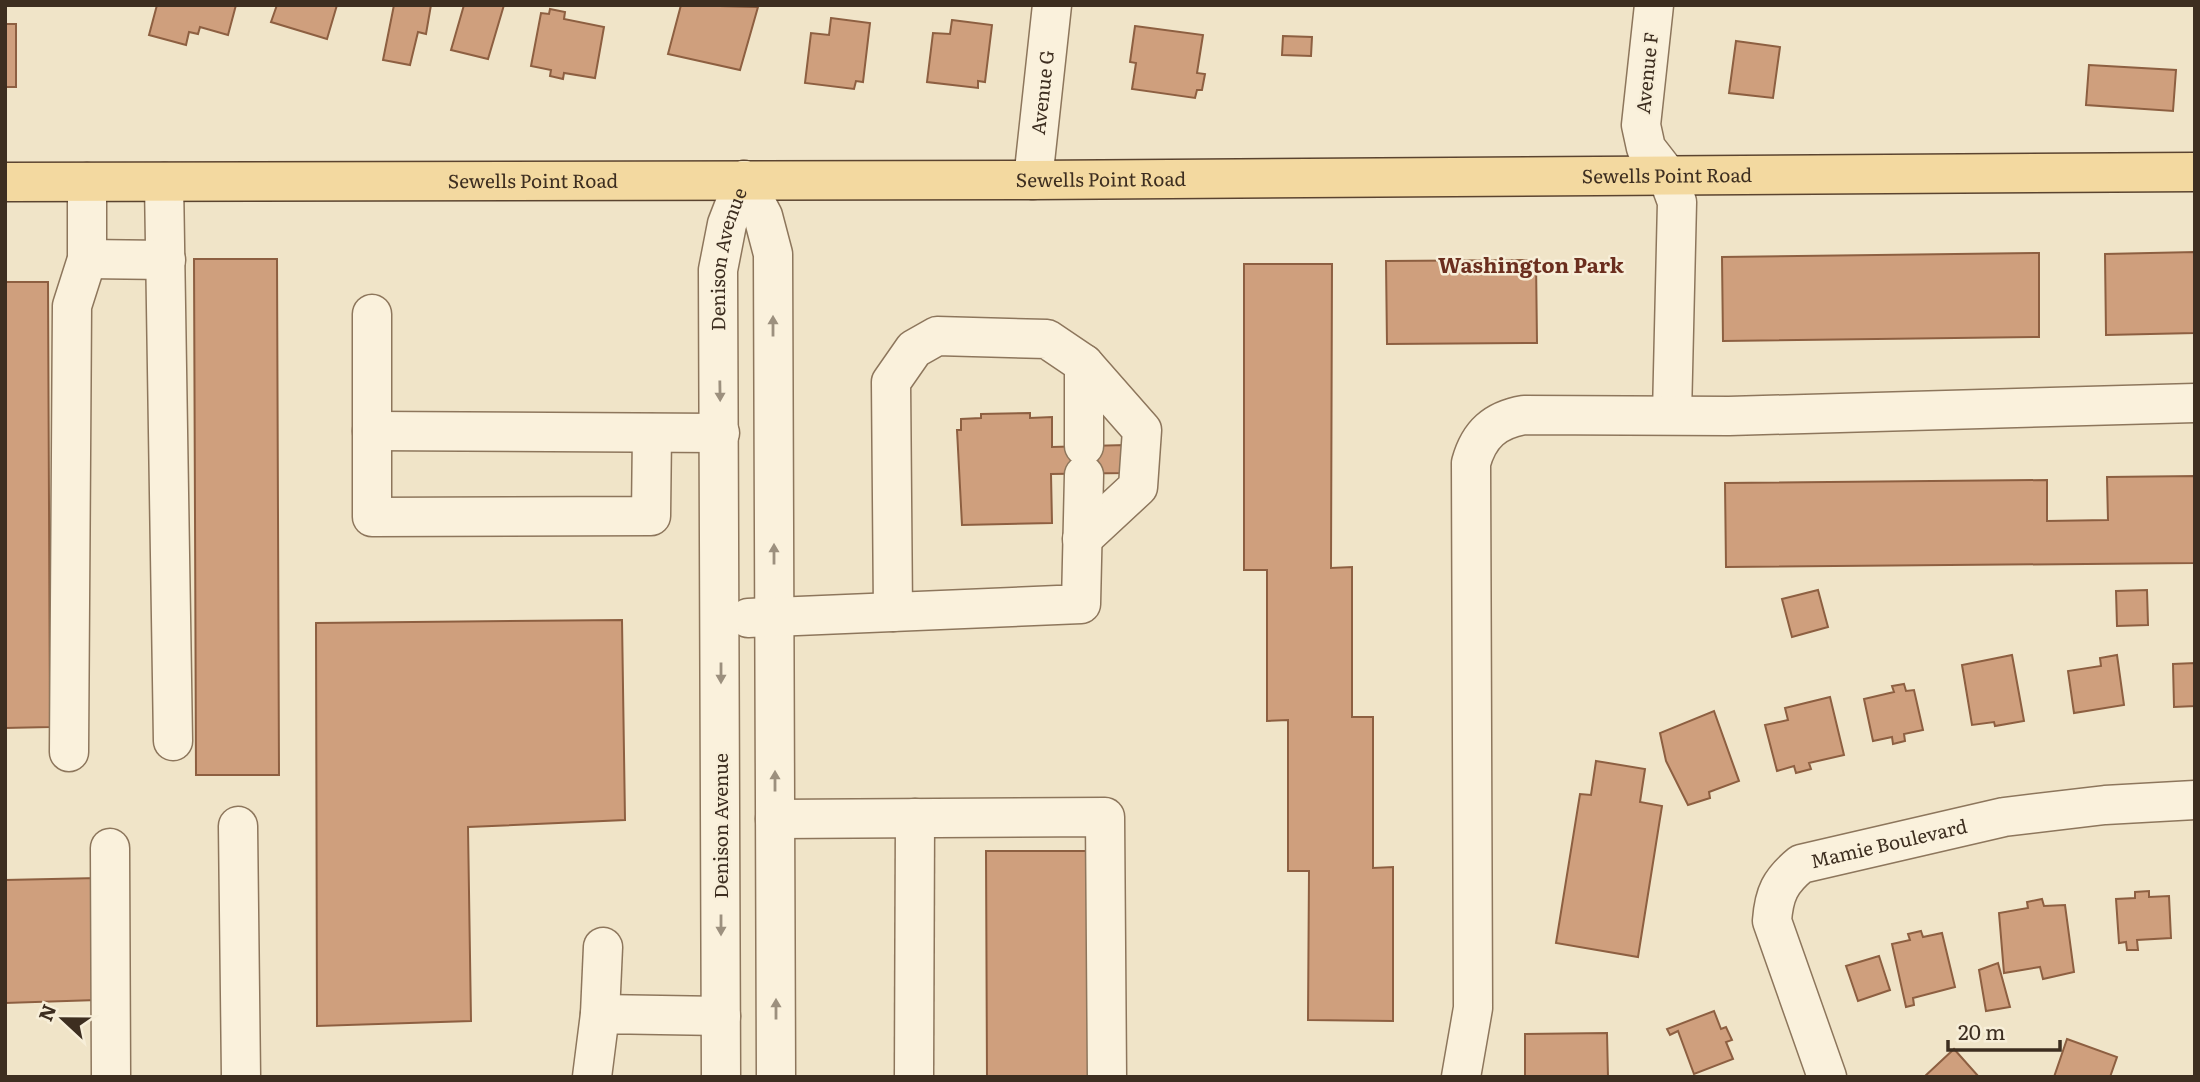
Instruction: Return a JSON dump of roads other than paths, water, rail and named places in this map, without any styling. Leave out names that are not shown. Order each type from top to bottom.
[{"type":"main road","name":"Sewells Point Road","points":[[5,182],[1033,180],[2195,172]]},
{"type":"street","name":"Avenue G","points":[[1033,180],[1052,5]]},
{"type":"street","name":"Avenue F","points":[[1654,5],[1641,125],[1646,148],[1667,175]]},
{"type":"street","points":[[1667,175],[1677,202],[1672,415]]},
{"type":"street","name":"Denison Avenue","points":[[721,1077],[718,270],[727,224],[744,180]]},
{"type":"street","name":"Denison Avenue","points":[[744,180],[763,216],[773,254],[776,1077]]},
{"type":"street","points":[[69,752],[72,306],[87,259],[87,182]]},
{"type":"street","points":[[164,182],[173,741]]},
{"type":"street","points":[[87,259],[166,260]]},
{"type":"street","points":[[372,314],[372,517],[652,516],[652,433]]},
{"type":"street","points":[[893,612],[891,382],[915,349],[937,336],[1047,339],[1084,364],[1142,430],[1138,487],[1082,539]]},
{"type":"street","points":[[721,619],[1081,604],[1084,364]]},
{"type":"street","points":[[1461,1077],[1473,1009],[1471,463],[1476,447],[1488,429],[1507,418],[1524,415],[1672,415],[2195,403]]},
{"type":"street","points":[[372,430],[720,433]]},
{"type":"street","name":"Mamie Boulevard","points":[[1827,1077],[1772,921],[1773,898],[1783,878],[1811,859],[2004,817],[2124,804],[2195,800]]},
{"type":"street","points":[[775,818],[1105,817],[1107,1077]]},
{"type":"street","points":[[914,1077],[915,818]]},
{"type":"street","points":[[238,826],[241,1077]]},
{"type":"street","points":[[110,848],[111,1077]]},
{"type":"street","points":[[592,1077],[600,1014],[603,947]]},
{"type":"street","points":[[600,1014],[721,1016]]},
{"type":"district","name":"Washington Park","points":[[1531,266]]}]
